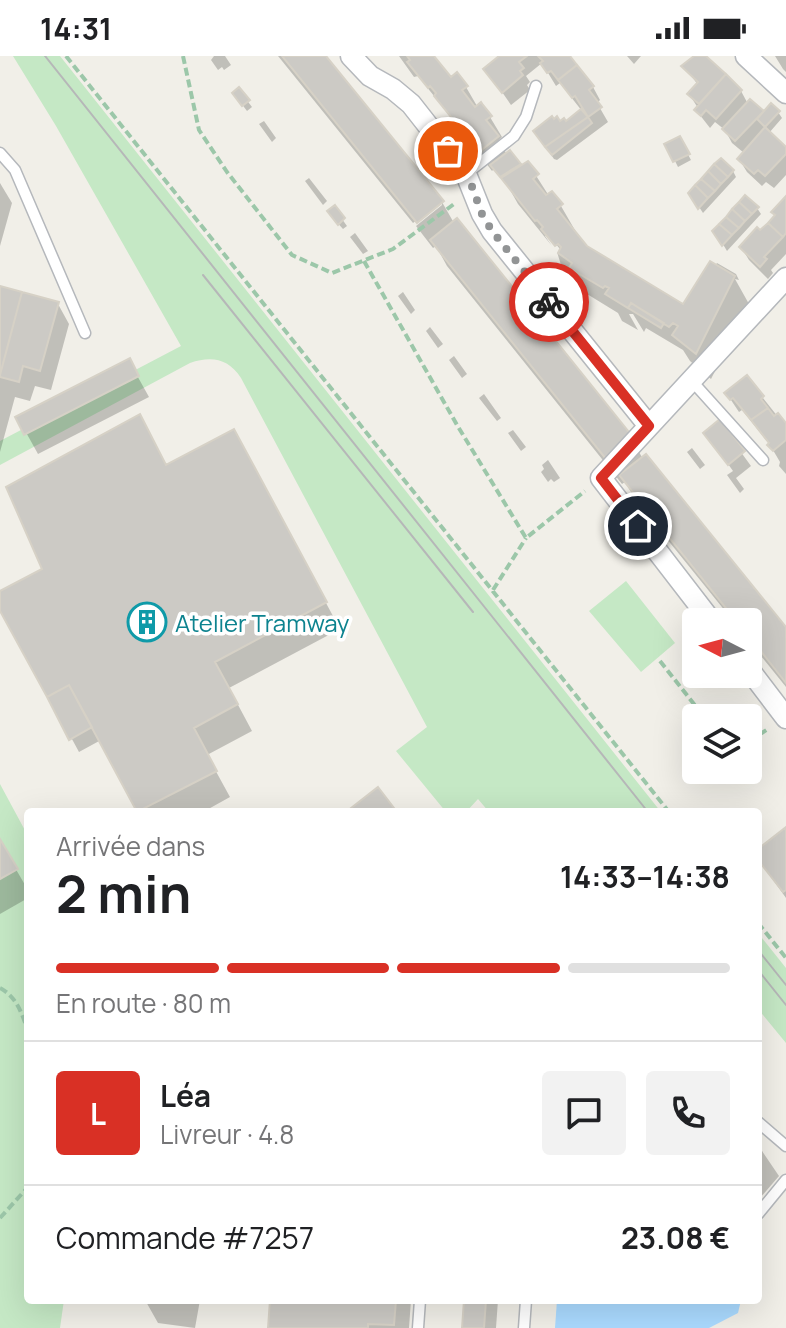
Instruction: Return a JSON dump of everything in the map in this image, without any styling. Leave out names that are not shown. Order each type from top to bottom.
[{"type":"street","points":[[351,56],[370,76],[411,104],[472,188],[492,231],[649,426]]},
{"type":"street","points":[[746,56],[786,93]]},
{"type":"street","points":[[701,608],[601,478],[786,278]]},
{"type":"street","points":[[762,686],[786,718]]},
{"type":"lane","points":[[472,188],[526,117],[536,86]]},
{"type":"lane","points":[[0,153],[15,170],[85,333]]},
{"type":"lane","points":[[691,380],[763,460]]},
{"type":"lane","points":[[762,1125],[786,1146]]},
{"type":"lane","points":[[762,1209],[786,1180]]},
{"type":"lane","points":[[418,1328],[420,1304]]},
{"type":"lane","points":[[524,1328],[526,1304]]},
{"type":"path","points":[[66,56],[666,808]]},
{"type":"path","points":[[183,56],[199,130],[227,172],[292,255],[332,273],[393,249],[472,188]]},
{"type":"path","points":[[364,261],[457,425],[526,538]]},
{"type":"path","points":[[492,591],[526,538],[601,478]]},
{"type":"path","points":[[660,661],[694,704]]},
{"type":"path","points":[[762,928],[786,958]]},
{"type":"path","points":[[0,988],[20,1008],[24,1020]]},
{"type":"path","points":[[0,1218],[24,1191]]},
{"type":"green space","points":[[13,56],[60,56],[658,808],[486,808],[478,799],[470,808],[443,808],[396,751],[427,727],[241,378],[225,363],[212,359],[190,363],[0,465],[0,441],[181,346]]},
{"type":"green space","points":[[626,581],[675,643],[641,672],[589,611]]},
{"type":"green space","points":[[0,784],[24,829],[24,1304],[63,1304],[60,1328],[0,1328]]},
{"type":"green space","points":[[762,938],[786,968],[786,1043],[762,1014]]},
{"type":"water","points":[[557,1304],[740,1304],[738,1313],[709,1328],[555,1328]]},
{"type":"building","points":[[282,56],[326,56],[444,201],[417,223]]},
{"type":"building","points":[[407,56],[434,56],[451,77],[457,72],[468,86],[462,90],[475,107],[481,102],[492,116],[486,120],[499,136],[479,152],[470,135],[466,131],[464,133],[434,96],[436,93],[430,86],[428,88],[407,62],[410,60]]},
{"type":"building","points":[[499,56],[527,56],[519,62],[524,68],[520,71],[523,75],[502,93],[483,69]]},
{"type":"building","points":[[538,56],[570,56],[577,65],[558,80],[551,71],[547,73]]},
{"type":"building","points":[[694,56],[706,56],[726,74],[699,104],[687,94],[698,82],[681,66]]},
{"type":"building","points":[[577,65],[594,86],[589,90],[602,107],[588,117],[575,96],[572,98],[558,80]]},
{"type":"building","points":[[726,74],[742,90],[716,119],[706,110],[701,116],[694,110]]},
{"type":"building","points":[[239,87],[250,100],[242,106],[232,93]]},
{"type":"building","points":[[750,99],[764,111],[735,141],[722,129]]},
{"type":"building","points":[[771,103],[780,111],[765,127],[757,119]]},
{"type":"building","points":[[581,109],[588,117],[545,147],[533,131],[552,116],[566,121]]},
{"type":"building","points":[[588,117],[592,123],[552,155],[545,147]]},
{"type":"building","points":[[765,127],[786,147],[786,154],[765,176],[758,170],[754,174],[737,159]]},
{"type":"building","points":[[680,136],[690,154],[673,162],[664,144]]},
{"type":"building","points":[[510,150],[521,164],[500,177],[490,165]]},
{"type":"building","points":[[721,158],[734,170],[728,177],[714,164]]},
{"type":"building","points":[[528,161],[539,174],[533,179],[546,195],[552,191],[563,204],[557,209],[587,246],[683,304],[710,261],[735,276],[696,354],[672,335],[678,326],[673,323],[669,327],[631,303],[628,308],[605,294],[609,288],[603,288],[569,268],[572,263],[558,253],[561,247],[558,244],[555,246],[541,229],[543,227],[501,178]]},
{"type":"building","points":[[714,164],[728,177],[721,184],[708,171]]},
{"type":"building","points":[[708,171],[721,184],[715,191],[701,179]]},
{"type":"building","points":[[701,179],[715,191],[708,198],[695,185]]},
{"type":"building","points":[[695,185],[708,198],[698,209],[688,193]]},
{"type":"building","points":[[745,195],[759,207],[752,214],[739,202]]},
{"type":"building","points":[[786,196],[786,233],[783,237],[768,223],[775,215],[771,212]]},
{"type":"building","points":[[739,202],[752,214],[745,221],[732,209]]},
{"type":"building","points":[[335,205],[345,218],[338,225],[327,211]]},
{"type":"building","points":[[732,209],[745,221],[739,228],[726,217]]},
{"type":"building","points":[[726,217],[739,228],[732,235],[719,224]]},
{"type":"building","points":[[457,218],[633,437],[606,459],[430,240]]},
{"type":"building","points":[[768,223],[783,237],[764,257],[767,259],[760,267],[739,247],[757,227],[760,230]]},
{"type":"building","points":[[719,224],[732,235],[722,246],[712,231]]},
{"type":"building","points":[[0,286],[22,292],[0,375]]},
{"type":"building","points":[[22,292],[59,302],[40,371],[23,366],[19,382],[0,375]]},
{"type":"building","points":[[631,303],[664,323],[661,328],[628,308]]},
{"type":"building","points":[[130,358],[139,376],[24,435],[15,417]]},
{"type":"building","points":[[747,375],[764,396],[761,399],[768,408],[751,420],[733,398],[730,400],[724,393]]},
{"type":"building","points":[[768,408],[774,416],[778,413],[786,423],[786,440],[773,451],[751,420]]},
{"type":"building","name":"Atelier Tramway","points":[[140,414],[166,465],[234,429],[327,602],[215,662],[238,704],[194,728],[217,771],[145,808],[135,808],[69,685],[47,697],[0,611],[0,591],[42,569],[6,487]]},
{"type":"building","points":[[720,419],[745,451],[728,465],[703,433]]},
{"type":"building","points":[[646,454],[786,627],[786,683],[762,653],[762,608],[726,608],[619,475]]},
{"type":"building","points":[[69,685],[92,727],[69,740],[47,697]]},
{"type":"building","points":[[378,787],[394,808],[351,808]]},
{"type":"building","points":[[786,827],[786,890],[783,892],[762,865],[762,846]]},
{"type":"building","points":[[0,839],[18,869],[0,879]]},
{"type":"building","points":[[270,1304],[396,1304],[394,1325],[268,1328]]},
{"type":"building","points":[[464,1304],[486,1304],[484,1328],[462,1328]]},
{"type":"tram line","points":[[45,56],[645,808]]},
{"type":"tram line","points":[[203,275],[473,612]]},
{"type":"tram line","points":[[762,955],[786,985]]},
{"type":"tram line","points":[[762,975],[786,1005]]},
{"type":"way so far","points":[[448,151],[470,181],[492,231],[549,302]]},
{"type":"place","name":"Atelier Tramway","points":[[147,622]]},
{"type":"route","points":[[549,302],[649,426],[601,478],[638,526]]}]
